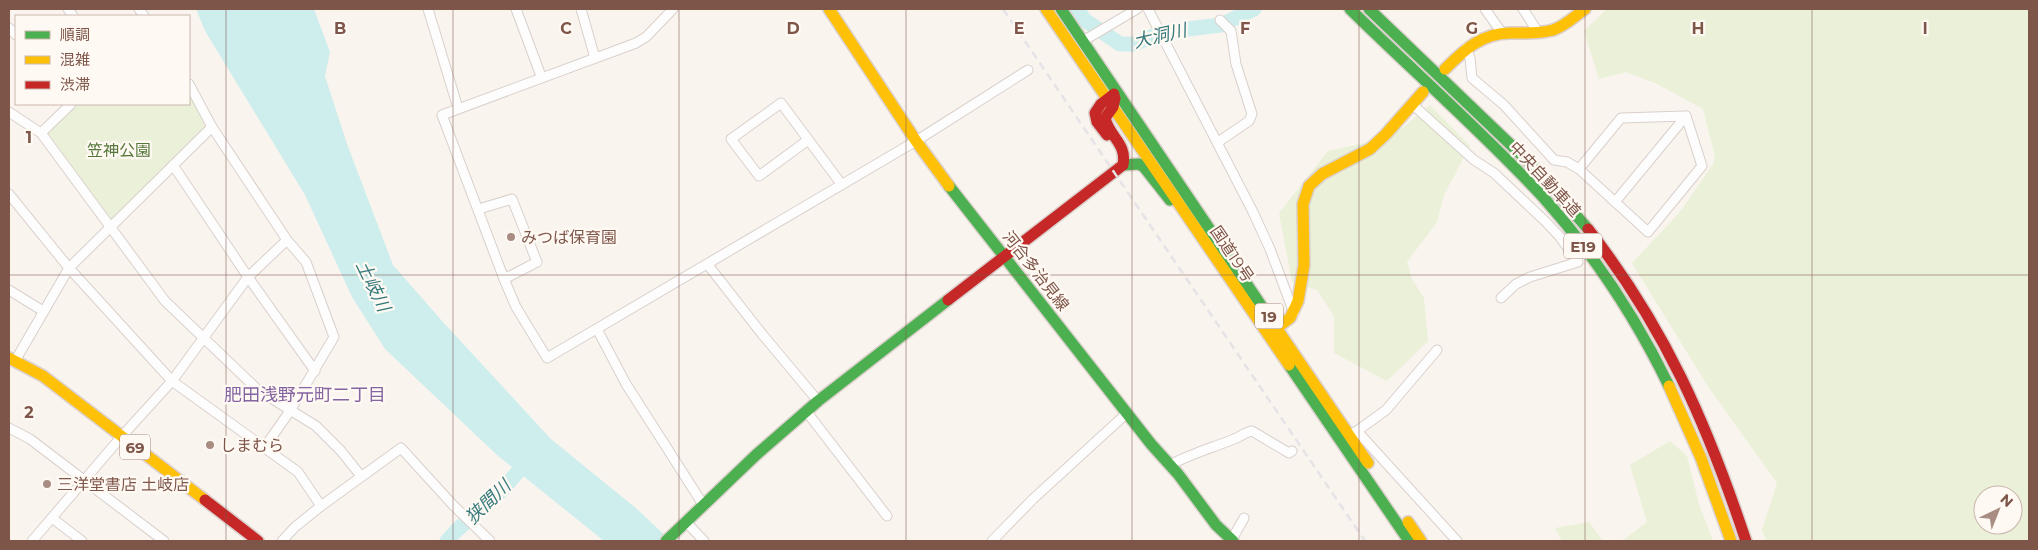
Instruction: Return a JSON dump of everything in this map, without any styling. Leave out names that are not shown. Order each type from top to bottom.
[{"type":"main road","name":"河合多治見線","points":[[828,9],[916,141],[1127,413],[1216,525],[1232,541]]},
{"type":"main road","name":"国道19号","points":[[1046,9],[1191,222],[1348,435],[1421,541]]},
{"type":"main road","name":"国道19号","points":[[1061,9],[1118,90],[1273,332]]},
{"type":"main road","name":"中央自動車道","points":[[1350,9],[1537,191],[1598,265],[1626,308],[1676,401],[1709,479],[1731,541]]},
{"type":"main road","name":"中央自動車道","points":[[1369,9],[1497,129],[1557,192],[1610,258],[1648,317],[1691,396],[1723,472],[1746,541]]},
{"type":"main road","points":[[1445,69],[1466,48],[1480,39],[1502,33],[1554,30],[1585,9]]},
{"type":"main road","points":[[1118,90],[1110,103],[1105,124],[1111,134],[1122,145],[1125,153],[1123,165]]},
{"type":"main road","points":[[1273,332],[1294,313],[1303,280],[1305,242],[1303,209],[1309,186],[1318,175],[1328,169],[1363,154],[1424,92]]},
{"type":"main road","points":[[1110,103],[1095,109],[1093,116],[1110,138],[1119,154],[1119,159],[1110,174]]},
{"type":"main road","points":[[666,541],[756,455],[818,401],[1123,165],[1139,164],[1144,167],[1156,185],[1191,222]]},
{"type":"main road","name":"69","points":[[12,359],[43,376],[258,541]]},
{"type":"main road","name":"国道19号","points":[[1348,435],[1409,541]]},
{"type":"street","points":[[428,9],[458,108]]},
{"type":"street","points":[[516,9],[541,76]]},
{"type":"street","points":[[581,9],[595,58]]},
{"type":"street","points":[[673,9],[646,37],[636,43],[541,76],[442,115],[516,307],[547,358],[916,141],[1028,70]]},
{"type":"street","points":[[1084,41],[1136,9]]},
{"type":"street","points":[[1148,9],[1218,142],[1270,249],[1294,313]]},
{"type":"street","points":[[1485,9],[1502,33]]},
{"type":"street","points":[[1523,9],[1538,32]]},
{"type":"street","points":[[1218,142],[1249,121],[1252,114],[1236,64],[1231,31],[1224,24]]},
{"type":"street","points":[[1466,48],[1470,58],[1472,78],[1504,105],[1554,160],[1567,162],[1579,169],[1648,232],[1702,166],[1686,116]]},
{"type":"street","points":[[190,86],[212,127],[287,240],[306,262],[334,337],[290,411],[264,448]]},
{"type":"street","points":[[808,140],[759,176],[731,139],[781,103],[842,185]]},
{"type":"street","points":[[1412,104],[1474,160],[1494,173],[1546,221],[1578,262],[1530,277],[1516,284],[1501,298]]},
{"type":"street","points":[[41,133],[70,105]]},
{"type":"street","points":[[9,112],[41,133],[165,301],[258,390],[316,426],[342,451],[361,476]]},
{"type":"street","points":[[1579,169],[1621,118],[1686,116]]},
{"type":"street","points":[[1615,202],[1686,116]]},
{"type":"street","points":[[12,359],[69,268],[212,127]]},
{"type":"street","points":[[174,165],[248,277],[315,371]]},
{"type":"street","points":[[9,194],[69,268],[172,381],[298,472],[322,506]]},
{"type":"street","points":[[479,209],[512,198],[537,262],[504,279]]},
{"type":"street","points":[[32,541],[172,381],[248,277],[287,240]]},
{"type":"street","points":[[708,265],[818,401]]},
{"type":"street","points":[[9,290],[44,310]]},
{"type":"street","points":[[597,329],[626,384],[704,506]]},
{"type":"street","points":[[1437,350],[1386,410],[1348,435],[1457,541]]},
{"type":"street","points":[[806,411],[887,516]]},
{"type":"street","points":[[992,541],[1033,499],[1127,413]]},
{"type":"street","points":[[9,428],[30,439],[164,541]]},
{"type":"street","points":[[1170,465],[1182,458],[1252,431],[1289,453],[1292,451]]},
{"type":"street","points":[[282,541],[295,527],[400,448],[453,505],[490,541]]},
{"type":"street","points":[[52,518],[82,541]]},
{"type":"street","points":[[1232,541],[1244,518]]},
{"type":"street","points":[[682,526],[704,541]]},
{"type":"green space","points":[[1607,9],[2029,9],[2029,541],[1766,541],[1762,530],[1777,483],[1709,388],[1632,263],[1680,212],[1713,164],[1715,157],[1703,109],[1655,83],[1626,72],[1599,79],[1584,31]]},
{"type":"green space","name":"笠神公園","points":[[190,94],[206,129],[112,220],[45,129],[73,105],[190,105]]},
{"type":"green space","points":[[1430,105],[1470,146],[1444,195],[1437,222],[1407,262],[1412,279],[1424,298],[1428,341],[1387,381],[1334,353],[1334,316],[1317,290],[1292,282],[1279,213],[1328,151],[1364,143],[1401,129]]},
{"type":"green space","points":[[1670,441],[1687,456],[1699,504],[1713,541],[1622,541],[1647,522],[1630,465]]},
{"type":"green space","points":[[1589,522],[1603,541],[1562,541],[1555,528]]},
{"type":"water","name":"土岐川","points":[[196,9],[314,9],[330,52],[325,76],[347,144],[393,265],[551,439],[637,509],[671,541],[604,541],[497,455],[385,349],[352,297],[305,195],[205,31]]},
{"type":"waterway","name":"大洞川","points":[[1076,9],[1086,21],[1120,44],[1135,44],[1162,32],[1221,25],[1254,9]]},
{"type":"waterway","name":"狭間川","points":[[447,541],[503,489],[527,461]]},
{"type":"railway","points":[[1003,9],[1365,541]]},
{"type":"traffic: fast","points":[[1061,9],[1271,320]]},
{"type":"traffic: fast","points":[[1350,9],[1496,149],[1561,218],[1596,263],[1628,311],[1669,386]]},
{"type":"traffic: fast","points":[[1369,9],[1534,167],[1588,229]]},
{"type":"traffic: fast","points":[[1123,165],[1139,164],[1144,167],[1170,200]]},
{"type":"traffic: fast","points":[[949,186],[1151,444],[1178,474],[1216,525],[1233,541]]},
{"type":"traffic: fast","points":[[666,541],[756,455],[818,401],[948,300]]},
{"type":"traffic: fast","points":[[1289,365],[1409,541]]},
{"type":"traffic: slow","points":[[829,9],[916,141],[949,186]]},
{"type":"traffic: slow","points":[[1046,9],[1289,365]]},
{"type":"traffic: slow","points":[[1445,69],[1459,55],[1482,39],[1500,34],[1537,33],[1553,30],[1585,9]]},
{"type":"traffic: slow","points":[[1269,334],[1290,318],[1298,301],[1304,265],[1303,204],[1309,186],[1322,174],[1370,149],[1386,134],[1423,92]]},
{"type":"traffic: slow","points":[[1271,320],[1368,463]]},
{"type":"traffic: slow","points":[[9,358],[43,376],[205,500]]},
{"type":"traffic: slow","points":[[1669,386],[1701,458],[1731,541]]},
{"type":"traffic: slow","points":[[1408,522],[1421,541]]},
{"type":"traffic: jam","points":[[1107,135],[1097,122],[1095,113],[1101,104],[1114,94]]},
{"type":"traffic: jam","points":[[948,300],[1123,165],[1123,151],[1110,131],[1105,118],[1113,107],[1115,98]]},
{"type":"traffic: jam","points":[[1588,229],[1640,303],[1662,340],[1716,457],[1746,541]]},
{"type":"traffic: jam","points":[[205,500],[258,541]]},
{"type":"place","name":"みつば保育園","points":[[511,237]]},
{"type":"place","name":"しまむら","points":[[210,445]]},
{"type":"place","name":"三洋堂書店 土岐店","points":[[47,484]]},
{"type":"district","name":"肥田浅野元町二丁目","points":[[305,395]]}]
